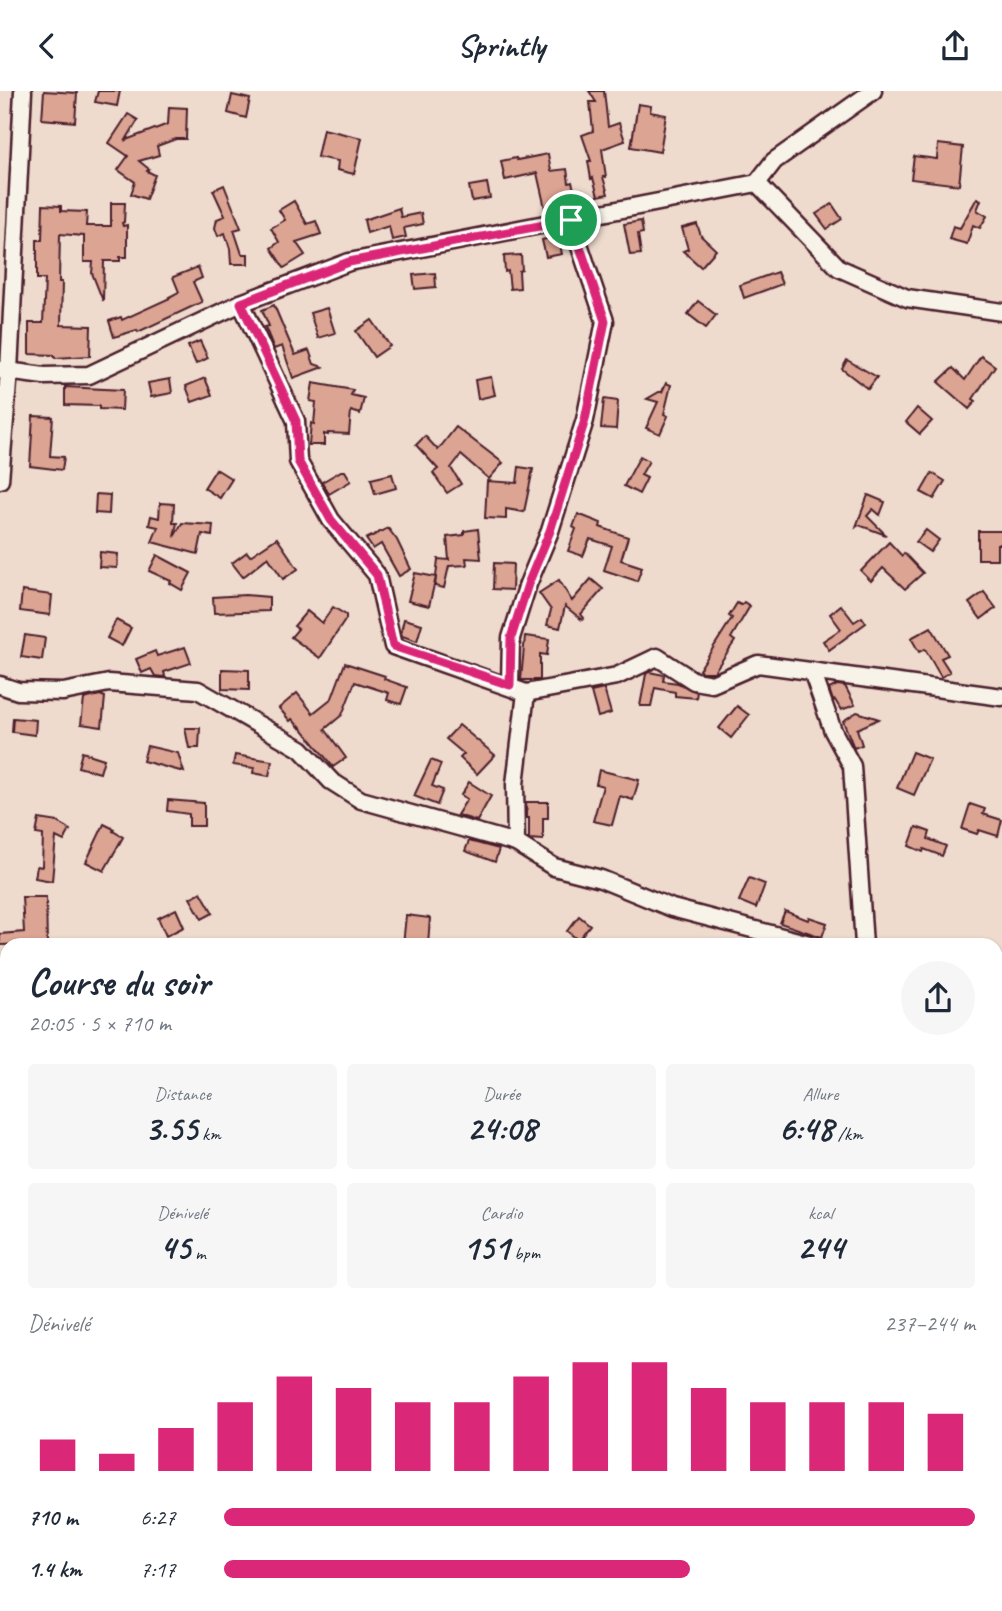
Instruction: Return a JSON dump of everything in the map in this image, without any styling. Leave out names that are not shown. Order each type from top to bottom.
[{"type":"street","points":[[0,480],[4,370],[23,91]]},
{"type":"street","points":[[4,370],[44,376],[89,375],[241,303],[349,262],[757,183],[774,161],[873,91]]},
{"type":"street","points":[[757,183],[839,268],[907,298],[1002,312]]},
{"type":"street","points":[[510,685],[511,638],[528,584],[550,531],[585,420],[605,321],[571,220]]},
{"type":"street","points":[[241,303],[296,421],[298,461],[331,520],[377,575],[393,646],[510,685],[526,693],[617,676],[657,657],[694,681],[712,684],[758,664],[1002,697]]},
{"type":"street","points":[[811,671],[833,731],[852,766],[864,938]]},
{"type":"street","points":[[0,685],[18,691],[64,692],[109,683],[198,690],[301,749],[331,781],[361,800],[516,843],[554,867],[601,879],[672,908],[786,938]]},
{"type":"street","points":[[516,843],[516,784],[526,693]]},
{"type":"building","points":[[44,91],[77,93],[75,122],[42,119]]},
{"type":"building","points":[[98,91],[120,91],[117,106],[95,102]]},
{"type":"building","points":[[589,91],[604,91],[608,127],[619,123],[625,141],[602,149],[606,177],[603,177],[608,194],[598,196],[593,178],[591,179],[588,161],[591,161],[582,135],[593,131],[590,102],[596,102]]},
{"type":"building","points":[[232,95],[250,99],[246,118],[228,113]]},
{"type":"building","points":[[638,104],[651,106],[650,112],[666,115],[660,152],[631,147]]},
{"type":"building","points":[[169,107],[187,108],[186,139],[176,139],[157,146],[159,155],[139,161],[149,169],[147,171],[155,175],[146,199],[131,194],[135,182],[118,170],[128,156],[109,143],[128,114],[138,120],[126,140],[168,124]]},
{"type":"building","points":[[323,129],[362,138],[354,174],[337,170],[338,161],[317,157]]},
{"type":"building","points":[[938,144],[963,147],[959,185],[911,179],[914,156],[937,159]]},
{"type":"building","points":[[548,154],[551,171],[567,169],[569,183],[572,182],[577,201],[545,208],[537,173],[505,180],[501,161]]},
{"type":"building","points":[[487,183],[490,198],[472,201],[469,186]]},
{"type":"building","points":[[224,185],[241,228],[234,230],[242,254],[248,254],[248,264],[231,264],[225,233],[218,236],[215,228],[217,219],[225,216],[213,190]]},
{"type":"building","points":[[977,198],[981,200],[977,210],[987,216],[980,228],[973,225],[967,244],[949,239],[953,226],[960,228]]},
{"type":"building","points":[[294,201],[307,224],[316,221],[321,234],[296,242],[305,255],[284,268],[271,248],[279,242],[271,228],[285,220],[279,210]]},
{"type":"building","points":[[111,203],[125,203],[122,223],[123,226],[127,225],[127,257],[120,257],[120,261],[104,261],[103,301],[92,273],[93,262],[84,262],[84,236],[60,234],[61,325],[91,326],[90,356],[55,358],[54,355],[29,354],[29,323],[43,323],[45,279],[37,279],[37,240],[42,240],[43,205],[61,206],[61,211],[87,212],[86,226],[111,226]]},
{"type":"building","points":[[832,204],[842,219],[827,229],[816,214]]},
{"type":"building","points":[[399,208],[401,217],[421,213],[423,224],[404,228],[406,237],[392,240],[389,226],[367,233],[364,220]]},
{"type":"building","points":[[641,221],[643,233],[638,234],[641,254],[630,255],[624,224]]},
{"type":"building","points":[[697,224],[701,236],[716,250],[701,267],[683,251],[688,249],[682,228]]},
{"type":"building","points":[[558,236],[562,254],[546,257],[542,240]]},
{"type":"building","points":[[521,255],[520,288],[510,289],[504,256]]},
{"type":"building","points":[[198,267],[202,278],[193,282],[202,302],[138,332],[137,330],[114,337],[109,321],[121,317],[122,320],[170,298],[179,292],[173,277]]},
{"type":"building","points":[[777,272],[782,284],[744,298],[740,285]]},
{"type":"building","points":[[435,273],[436,287],[415,289],[413,275]]},
{"type":"building","points":[[698,301],[716,315],[706,328],[688,314]]},
{"type":"building","points":[[274,305],[295,355],[309,350],[314,364],[323,367],[293,378],[282,346],[274,349],[265,327],[269,326],[262,310]]},
{"type":"building","points":[[327,308],[335,333],[318,338],[310,313]]},
{"type":"building","points":[[372,320],[390,346],[374,357],[356,331]]},
{"type":"building","points":[[200,341],[208,358],[196,364],[188,346]]},
{"type":"building","points":[[981,356],[995,366],[969,409],[938,382],[953,368],[965,380]]},
{"type":"building","points":[[847,360],[877,377],[868,389],[842,369]]},
{"type":"building","points":[[491,377],[495,395],[478,399],[475,380]]},
{"type":"building","points":[[205,378],[212,395],[192,402],[186,386]]},
{"type":"building","points":[[170,379],[172,393],[151,397],[148,383]]},
{"type":"building","points":[[313,383],[353,390],[351,395],[364,398],[360,414],[351,411],[349,434],[324,434],[324,445],[309,445],[316,402],[310,401]]},
{"type":"building","points":[[666,383],[671,385],[664,414],[668,416],[660,434],[646,428],[658,402],[647,399],[662,392]]},
{"type":"building","points":[[65,387],[123,390],[122,410],[65,405]]},
{"type":"building","points":[[604,399],[618,401],[616,429],[601,428]]},
{"type":"building","points":[[917,408],[932,421],[920,434],[906,422]]},
{"type":"building","points":[[33,416],[53,417],[50,456],[64,457],[62,470],[30,466]]},
{"type":"building","points":[[456,427],[503,463],[489,479],[461,455],[451,468],[461,484],[447,493],[433,473],[438,469],[416,445],[425,436],[438,450]]},
{"type":"building","points":[[640,456],[649,461],[641,475],[647,478],[639,494],[624,486]]},
{"type":"building","points":[[519,467],[533,469],[524,512],[506,509],[506,519],[485,518],[487,481],[517,483]]},
{"type":"building","points":[[216,469],[232,479],[220,498],[204,488]]},
{"type":"building","points":[[345,471],[351,481],[329,494],[322,482]]},
{"type":"building","points":[[932,473],[945,481],[934,499],[921,492]]},
{"type":"building","points":[[392,474],[396,488],[375,494],[371,479]]},
{"type":"building","points":[[96,494],[110,495],[109,514],[95,513]]},
{"type":"building","points":[[868,495],[885,502],[880,515],[873,509],[867,516],[886,535],[859,525],[856,527]]},
{"type":"building","points":[[160,503],[174,504],[173,523],[177,523],[174,537],[182,523],[213,525],[212,536],[202,534],[198,554],[152,542],[158,527],[149,525],[151,516],[159,518]]},
{"type":"building","points":[[578,514],[601,523],[600,527],[628,537],[621,560],[642,567],[637,581],[604,570],[612,546],[590,539],[583,556],[568,551]]},
{"type":"building","points":[[388,528],[411,569],[399,576],[381,544],[373,549],[366,539]]},
{"type":"building","points":[[478,529],[481,559],[466,558],[467,565],[449,566],[444,588],[435,586],[438,559],[449,560],[447,537],[464,535],[464,531]]},
{"type":"building","points":[[926,530],[939,540],[930,552],[916,542]]},
{"type":"building","points":[[978,531],[1002,531],[1002,544],[997,544],[997,559],[978,559]]},
{"type":"building","points":[[277,538],[298,569],[283,579],[268,557],[243,577],[232,563],[247,552],[250,556]]},
{"type":"building","points":[[889,542],[923,573],[905,589],[883,568],[871,581],[861,571]]},
{"type":"building","points":[[100,552],[118,554],[117,568],[99,567]]},
{"type":"building","points":[[157,555],[191,573],[182,590],[170,583],[171,581],[149,571]]},
{"type":"building","points":[[494,563],[513,564],[512,590],[493,589]]},
{"type":"building","points":[[415,573],[436,577],[429,606],[408,601]]},
{"type":"building","points":[[591,579],[603,589],[581,614],[584,618],[582,620],[565,606],[560,628],[547,625],[551,610],[539,593],[559,580],[572,601]]},
{"type":"building","points":[[22,591],[52,595],[50,615],[20,611]]},
{"type":"building","points":[[984,592],[996,608],[981,619],[969,603]]},
{"type":"building","points":[[213,597],[269,597],[269,611],[214,613]]},
{"type":"building","points":[[744,602],[750,606],[731,638],[735,641],[714,672],[702,672],[699,670],[732,618],[729,616],[737,603],[741,605]]},
{"type":"building","points":[[841,605],[854,622],[862,617],[866,623],[829,650],[823,641],[841,629],[830,614]]},
{"type":"building","points":[[333,607],[346,615],[346,619],[320,658],[291,637],[298,629],[294,626],[307,611],[322,623]]},
{"type":"building","points":[[404,619],[422,624],[417,641],[402,636]]},
{"type":"building","points":[[116,620],[131,628],[122,646],[107,638]]},
{"type":"building","points":[[931,627],[948,655],[941,658],[950,672],[941,677],[925,649],[919,652],[911,638]]},
{"type":"building","points":[[25,635],[45,638],[42,660],[21,657]]},
{"type":"building","points":[[525,636],[549,639],[547,655],[540,654],[540,680],[521,680]]},
{"type":"building","points":[[185,647],[191,663],[164,672],[163,677],[155,676],[151,669],[142,673],[136,659],[155,651],[157,656]]},
{"type":"building","points":[[345,663],[385,676],[384,679],[407,687],[401,704],[387,700],[389,693],[355,682],[342,715],[325,729],[346,758],[333,767],[300,726],[292,719],[290,721],[279,708],[297,693],[313,713],[332,698]]},
{"type":"building","points":[[222,669],[249,670],[249,690],[222,689]]},
{"type":"building","points":[[649,672],[664,675],[663,681],[678,683],[697,692],[696,698],[675,696],[675,692],[655,688],[651,706],[640,706],[646,674]]},
{"type":"building","points":[[837,685],[845,686],[855,705],[841,710],[835,700],[833,701],[829,689]]},
{"type":"building","points":[[604,689],[611,713],[598,717],[591,692]]},
{"type":"building","points":[[100,695],[105,697],[102,727],[81,724],[84,699]]},
{"type":"building","points":[[737,706],[749,715],[731,738],[719,728]]},
{"type":"building","points":[[857,712],[879,719],[857,729],[862,745],[854,748],[843,721]]},
{"type":"building","points":[[13,718],[36,720],[35,735],[12,732]]},
{"type":"building","points":[[459,725],[495,755],[477,774],[460,758],[464,754],[446,739]]},
{"type":"building","points":[[185,728],[200,728],[199,748],[189,748]]},
{"type":"building","points":[[147,746],[178,753],[184,772],[143,761]]},
{"type":"building","points":[[82,752],[104,759],[100,773],[78,767]]},
{"type":"building","points":[[912,752],[930,759],[914,795],[897,788]]},
{"type":"building","points":[[235,755],[272,761],[269,776],[253,773],[254,768],[233,765]]},
{"type":"building","points":[[431,760],[441,764],[432,786],[443,790],[437,805],[414,796]]},
{"type":"building","points":[[599,770],[639,780],[633,800],[620,796],[612,825],[593,821],[603,786],[596,784]]},
{"type":"building","points":[[469,782],[491,796],[477,821],[457,815],[467,799],[461,795]]},
{"type":"building","points":[[168,800],[204,803],[204,826],[189,826],[189,814],[167,811]]},
{"type":"building","points":[[526,802],[548,802],[548,818],[543,818],[543,840],[529,839]]},
{"type":"building","points":[[970,804],[985,809],[983,814],[1002,820],[998,836],[979,830],[977,834],[962,829]]},
{"type":"building","points":[[39,819],[58,822],[70,830],[64,841],[56,837],[52,881],[35,878],[37,866],[42,867],[43,835],[36,834]]},
{"type":"building","points":[[104,824],[123,837],[104,871],[86,862]]},
{"type":"building","points":[[916,827],[930,832],[928,839],[946,846],[942,856],[909,846]]},
{"type":"building","points":[[469,841],[499,849],[495,862],[465,851]]},
{"type":"building","points":[[749,878],[765,884],[756,908],[739,901]]},
{"type":"building","points":[[201,892],[213,913],[202,919],[190,898]]},
{"type":"building","points":[[22,897],[46,897],[47,938],[0,938],[0,934],[24,932]]},
{"type":"building","points":[[176,909],[184,927],[166,936],[158,918]]},
{"type":"building","points":[[785,911],[808,920],[809,917],[827,923],[822,937],[780,923]]},
{"type":"building","points":[[406,915],[430,918],[429,938],[404,938]]},
{"type":"building","points":[[579,916],[590,925],[580,938],[567,931]]},
{"type":"route","points":[[571,220],[605,321],[585,420],[550,531],[528,584],[511,638],[510,685],[393,646],[377,575],[331,520],[298,461],[296,421],[241,303],[349,262],[571,220]]}]
